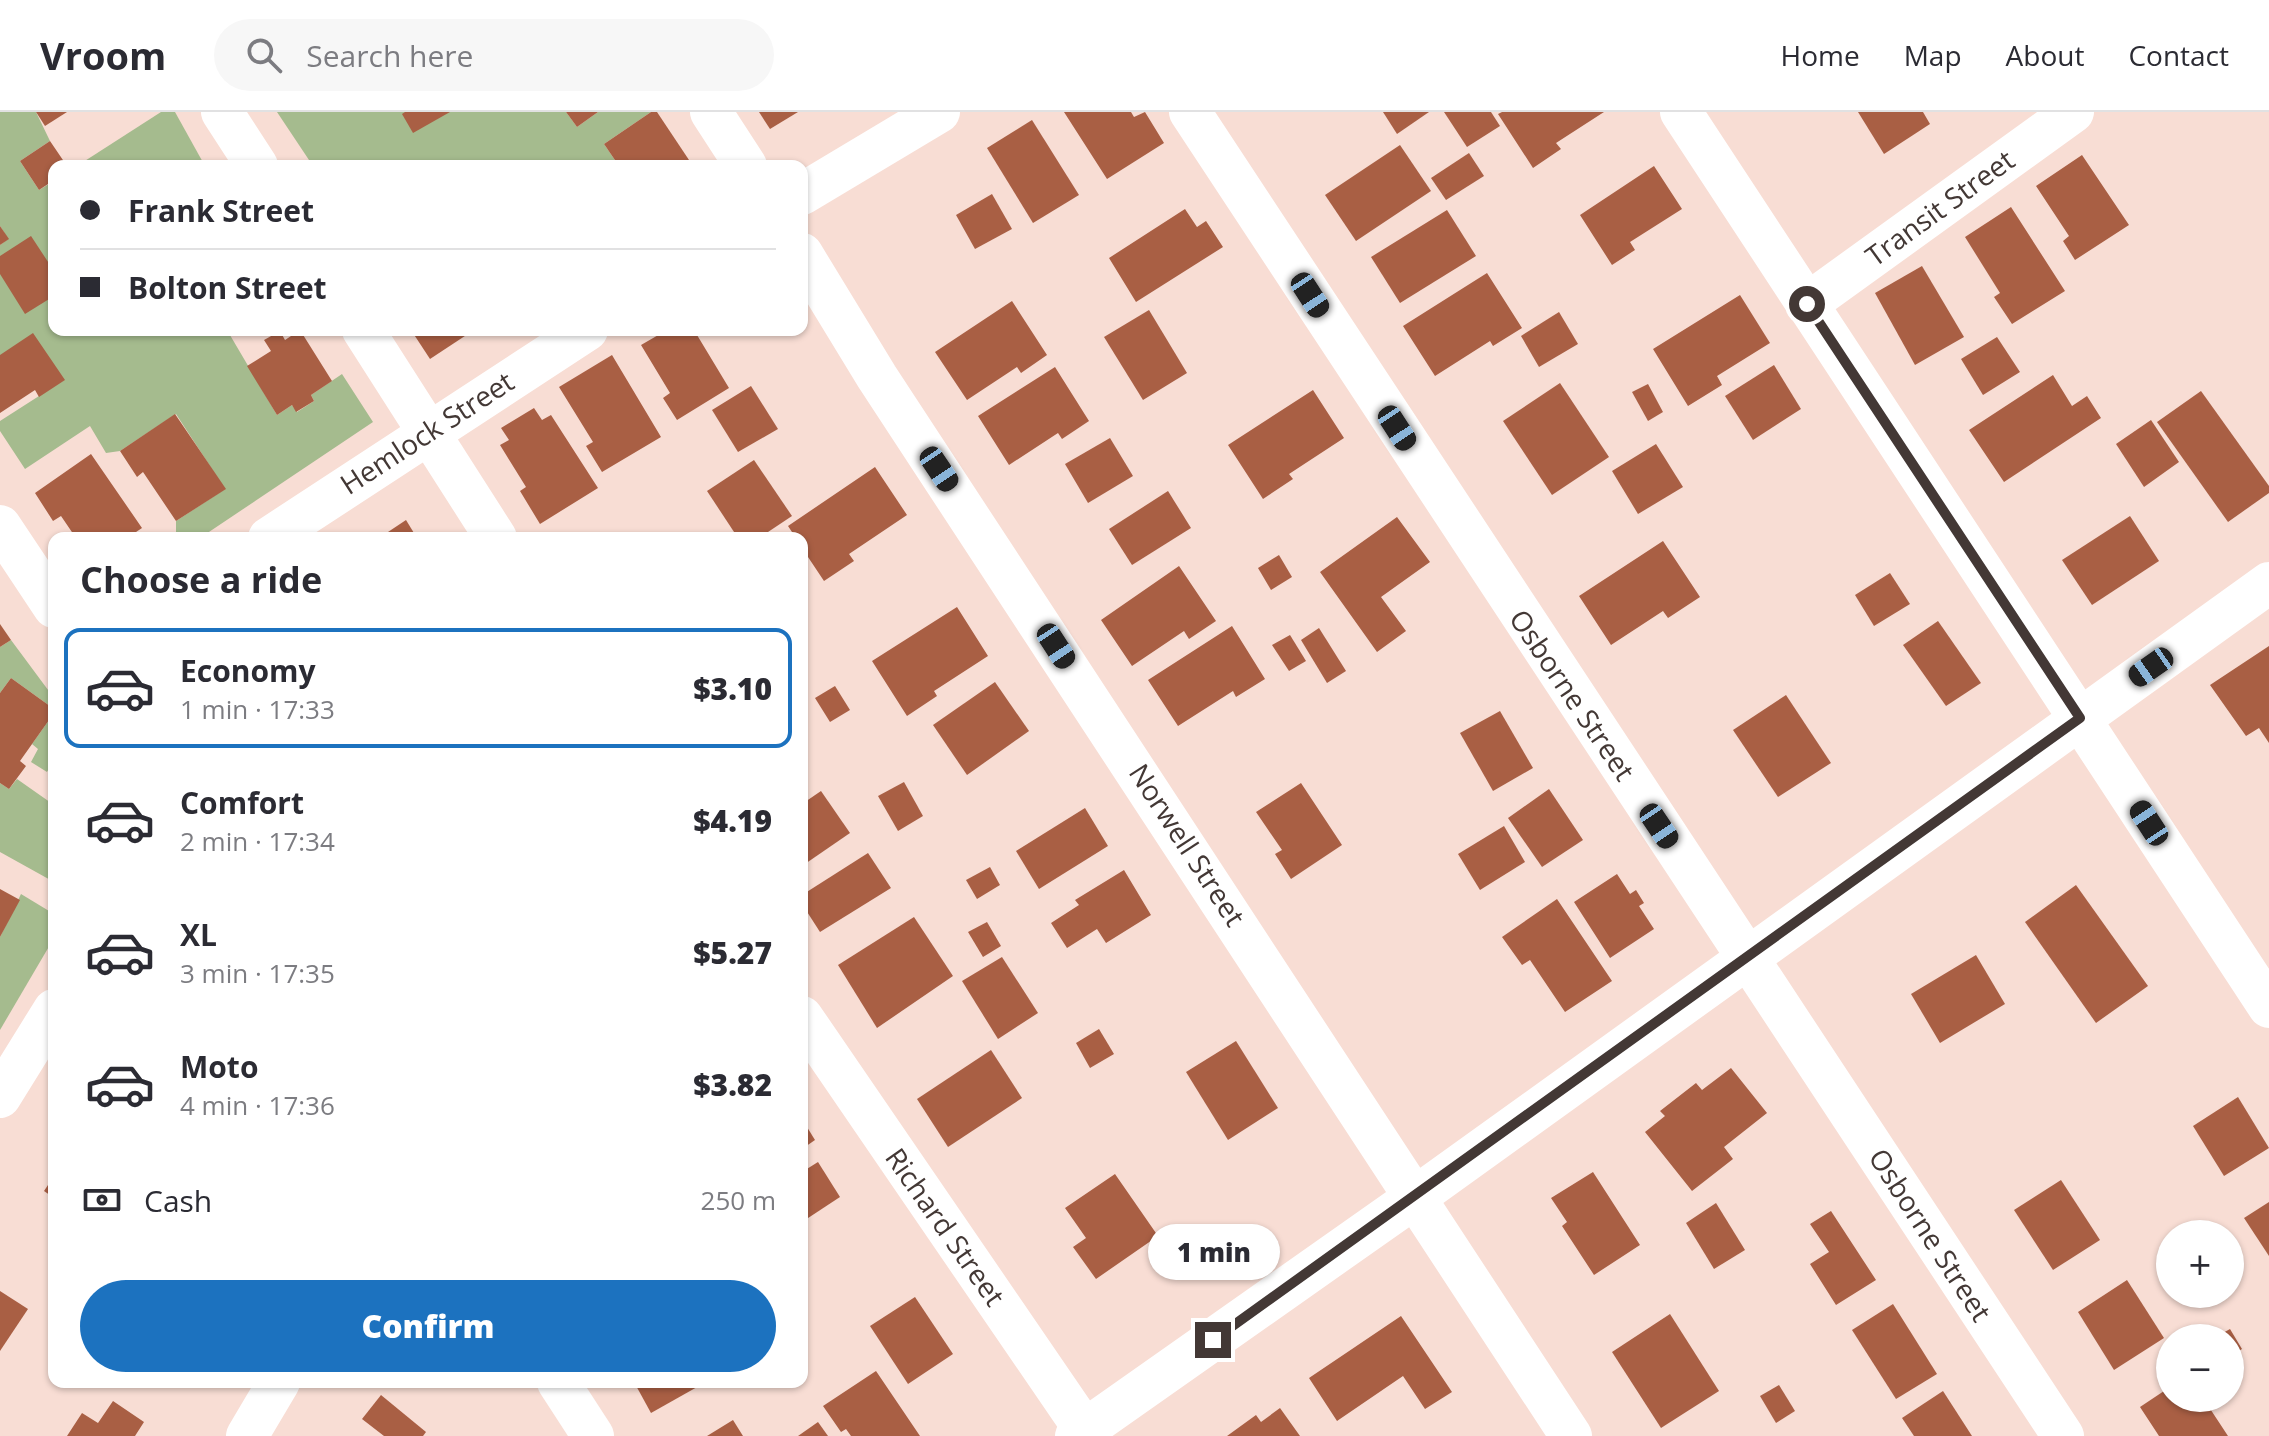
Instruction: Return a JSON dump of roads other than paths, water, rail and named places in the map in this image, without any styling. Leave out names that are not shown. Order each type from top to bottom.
[{"type":"street","points":[[222,112],[253,160]]},
{"type":"street","points":[[711,112],[742,160]]},
{"type":"street","points":[[808,190],[939,112]]},
{"type":"street","name":"Osborne Street","points":[[1190,112],[2063,1436]]},
{"type":"street","points":[[1681,112],[2269,1007]]},
{"type":"street","name":"Transit Street","points":[[1807,304],[2073,112]]},
{"type":"street","name":"Norwell Street","points":[[808,264],[877,377],[1417,1196],[1571,1436]]},
{"type":"street","points":[[367,336],[492,532]]},
{"type":"street","name":"Hemlock Street","points":[[278,532],[429,430],[578,336]]},
{"type":"street","points":[[0,526],[48,598]]},
{"type":"street","points":[[1083,1434],[2269,583]]},
{"type":"street","points":[[0,1097],[48,1020]]},
{"type":"street","name":"Richard Street","points":[[808,1026],[1083,1434]]},
{"type":"street","points":[[247,1436],[275,1388]]},
{"type":"street","points":[[562,1388],[593,1436]]}]
